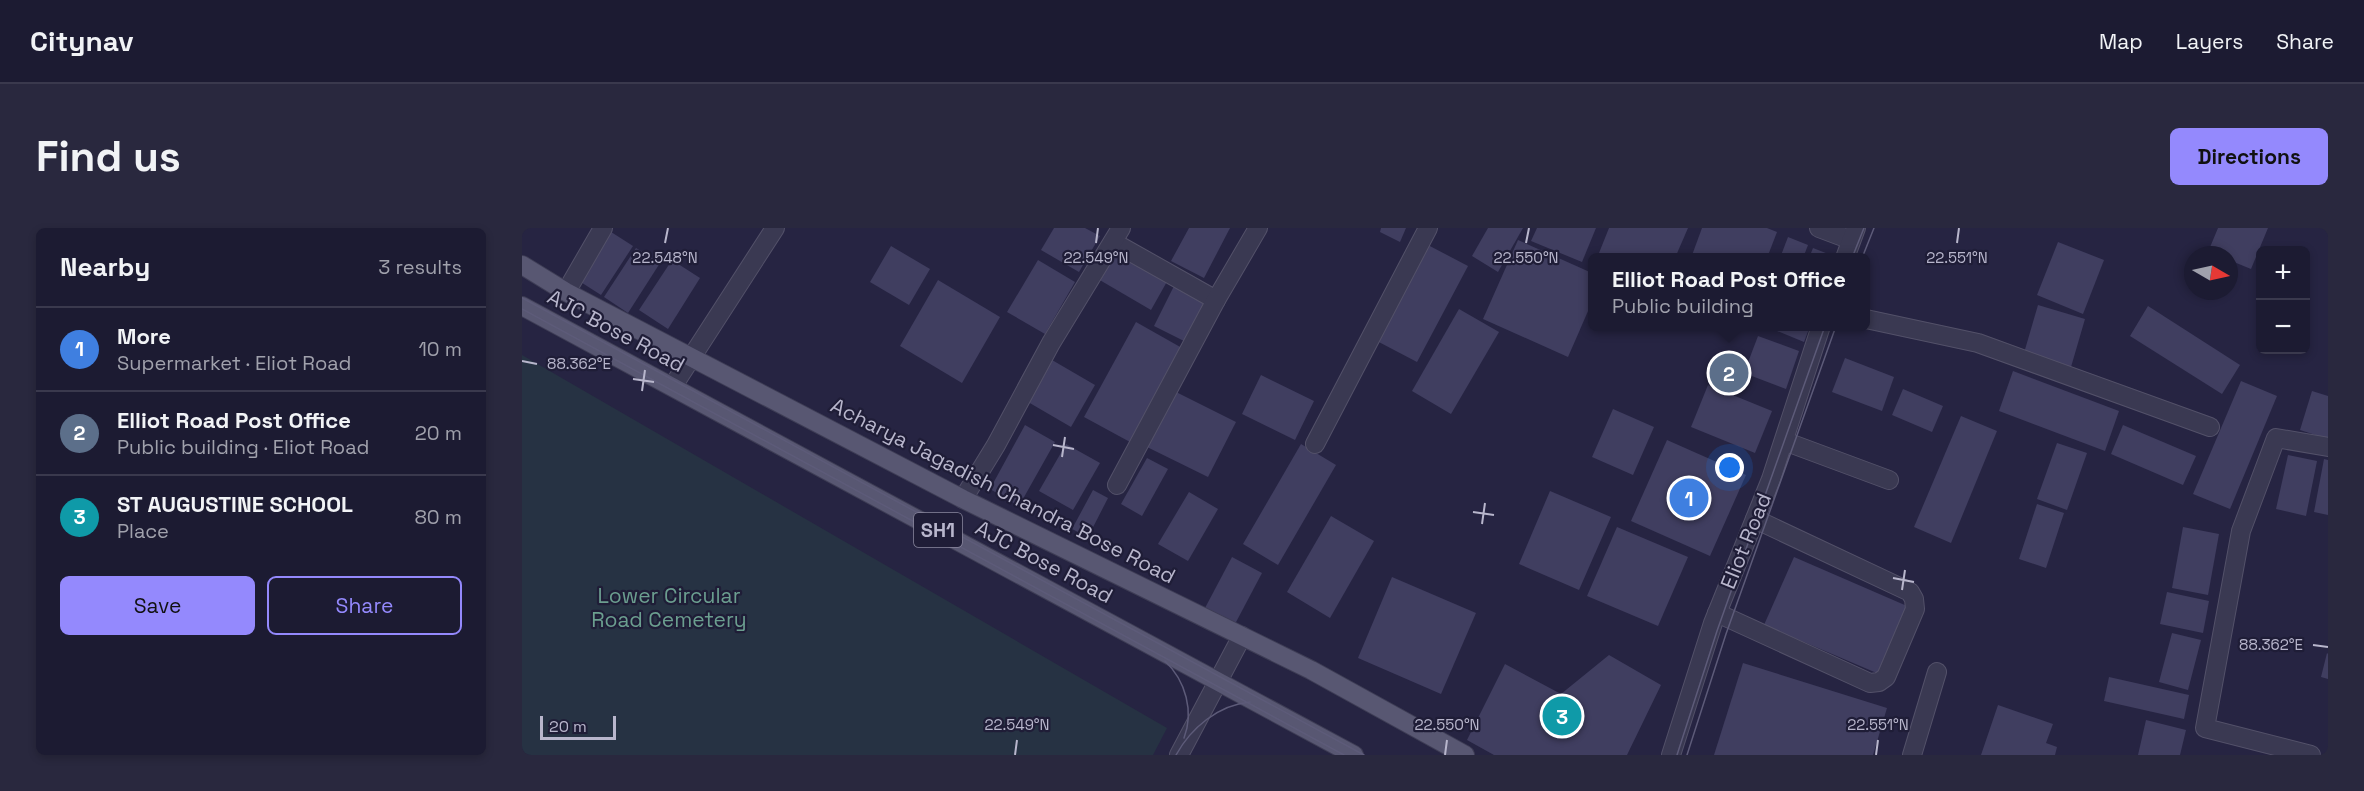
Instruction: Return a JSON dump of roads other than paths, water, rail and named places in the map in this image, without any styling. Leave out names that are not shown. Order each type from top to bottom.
[{"type":"main road","name":"Acharya Jagadish Chandra Bose Road","points":[[522,265],[566,292],[691,358],[963,499],[1311,670],[1465,755]]},
{"type":"main road","name":"AJC Bose Road","points":[[522,306],[1354,755]]},
{"type":"street","points":[[566,292],[603,228]]},
{"type":"street","points":[[673,386],[775,228]]},
{"type":"street","points":[[1117,485],[1215,300],[1258,228]]},
{"type":"street","points":[[1315,444],[1428,228]]},
{"type":"street","points":[[1819,228],[1850,242]]},
{"type":"street","points":[[963,499],[996,445],[1051,343],[1117,235],[1215,300]]},
{"type":"street","points":[[1870,320],[1977,343],[2210,427]]},
{"type":"street","name":"Eliot Road","points":[[1671,755],[1717,613],[1784,441],[1820,331]]},
{"type":"street","points":[[2311,755],[2205,728],[2241,531],[2276,438],[2328,447]]},
{"type":"street","points":[[1784,441],[1889,480]]},
{"type":"street","points":[[1717,613],[1870,683],[1879,682],[1886,677],[1915,609],[1914,599],[1910,592],[1755,519]]},
{"type":"street","points":[[1179,755],[1242,636]]},
{"type":"street","points":[[1912,755],[1937,672]]},
{"type":"tram line","points":[[1854,253],[1864,228]]},
{"type":"tram line","points":[[1864,253],[1874,228]]},
{"type":"tram line","points":[[522,298],[1364,755]]},
{"type":"tram line","points":[[522,309],[1344,755]]},
{"type":"tram line","points":[[1677,755],[1717,631],[1823,331]]},
{"type":"tram line","points":[[1687,755],[1726,634],[1834,331]]},
{"type":"tram line","points":[[1165,661],[1178,678],[1186,697],[1188,718],[1184,738]]},
{"type":"tram line","points":[[1176,755],[1189,736],[1207,719],[1227,708],[1250,702]]},
{"type":"place","name":"Elliot Road Post Office","points":[[1729,373]]},
{"type":"place","name":"More","points":[[1689,498]]},
{"type":"place","name":"ST AUGUSTINE SCHOOL","points":[[1562,716]]},
{"type":"park label","name":"Lower Circular Road Cemetery","points":[[669,608]]}]
